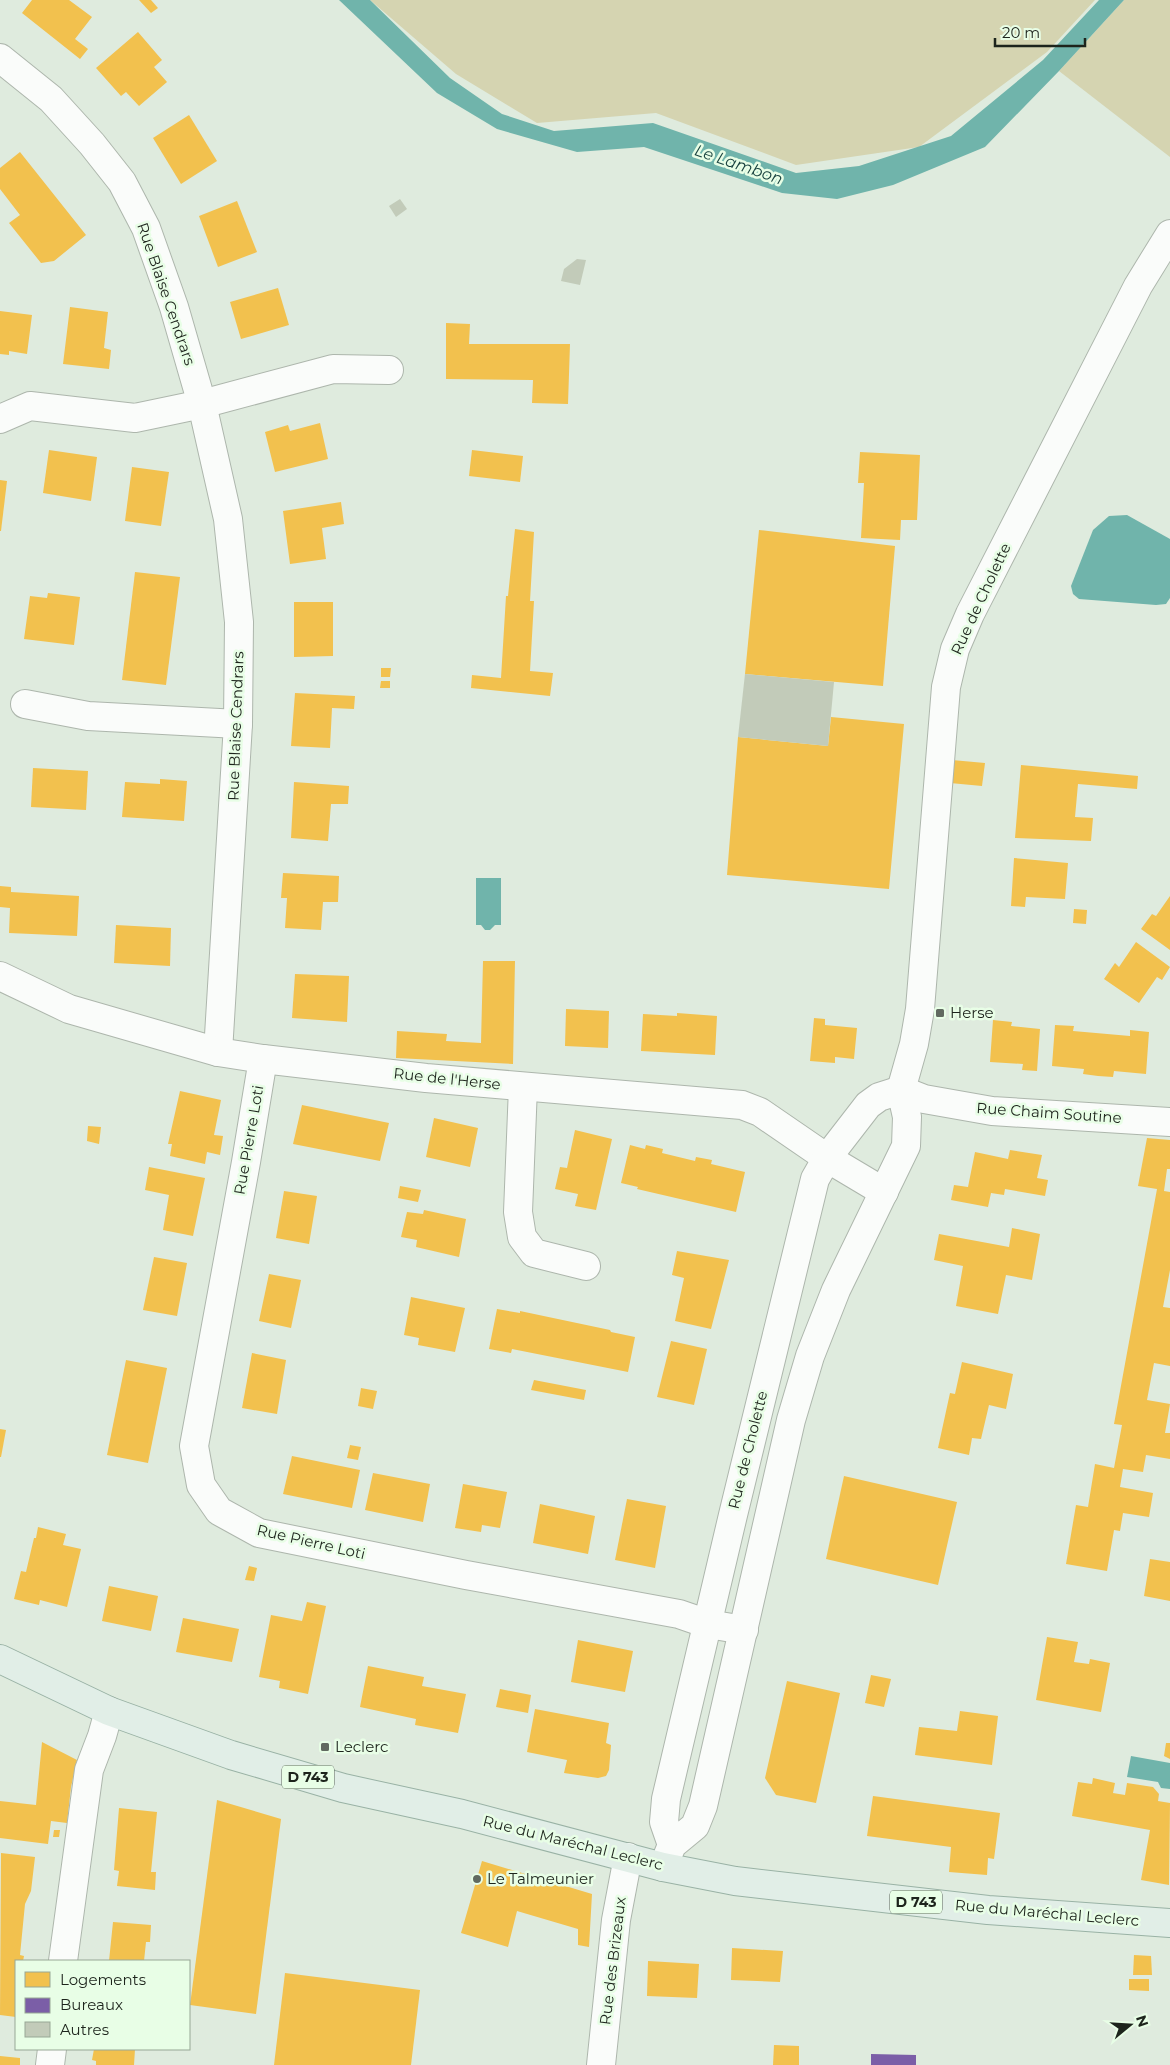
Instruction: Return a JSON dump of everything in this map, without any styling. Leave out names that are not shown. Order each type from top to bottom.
[{"type":"main road","name":"Rue du Maréchal Leclerc","points":[[0,1659],[109,1711],[232,1756],[342,1788],[453,1812],[628,1858],[668,1856],[735,1881],[978,1909],[1170,1923]]},
{"type":"street","name":"Rue Blaise Cendrars","points":[[0,58],[52,99],[92,144],[122,182],[146,228],[174,306],[202,404],[228,520],[239,622],[238,724],[218,1052]]},
{"type":"street","name":"Rue de Cholette","points":[[668,1856],[695,1826],[703,1806],[791,1420],[810,1356],[836,1290],[906,1146],[907,1117],[901,1090],[914,1044],[920,1009],[946,687],[955,649],[970,614],[1138,286],[1170,234]]},
{"type":"street","points":[[0,418],[30,406],[135,418],[202,404],[333,369],[389,370]]},
{"type":"street","points":[[25,704],[88,716],[238,724]]},
{"type":"street","name":"Rue de l'Herse","points":[[0,976],[69,1009],[218,1052],[263,1059],[523,1087],[742,1105],[760,1112],[827,1158],[884,1192]]},
{"type":"street","name":"Rue Pierre Loti","points":[[263,1059],[194,1446],[201,1485],[219,1511],[259,1533],[476,1577],[679,1614],[708,1624],[744,1630]]},
{"type":"street","points":[[523,1087],[518,1212],[522,1237],[534,1253],[586,1266]]},
{"type":"street","name":"Rue de Cholette","points":[[668,1856],[664,1822],[666,1799],[808,1201],[815,1179],[827,1158],[868,1105],[879,1097],[901,1090]]},
{"type":"street","name":"Rue Chaim Soutine","points":[[901,1090],[924,1099],[992,1112],[1170,1122]]},
{"type":"street","points":[[63,1960],[89,1770],[109,1711]]},
{"type":"street","name":"Rue des Brizeaux","points":[[601,2065],[616,1920],[628,1858]]},
{"type":"street","points":[[50,2065],[52,2050]]},
{"type":"green space","points":[[370,0],[1095,0],[1047,52],[919,147],[796,165],[656,113],[537,123],[456,74]]},
{"type":"green space","points":[[1124,0],[1170,0],[1170,157],[1059,71]]},
{"type":"water","name":"Le Lambon","points":[[339,0],[370,0],[450,78],[502,114],[554,131],[653,123],[796,173],[859,166],[951,136],[1043,60],[1099,0],[1124,0],[1059,71],[985,147],[893,185],[837,199],[782,193],[644,147],[577,152],[497,129],[437,93]]},
{"type":"water","points":[[1127,515],[1170,539],[1170,598],[1166,604],[1156,605],[1079,599],[1073,594],[1071,586],[1093,530],[1109,516]]},
{"type":"water","points":[[476,878],[501,878],[501,925],[495,925],[490,930],[485,930],[481,925],[476,925]]},
{"type":"water","points":[[1131,1756],[1170,1763],[1170,1789],[1161,1788],[1158,1782],[1127,1777]]},
{"type":"building: Logements","points":[[32,0],[69,0],[92,17],[75,39],[88,49],[80,59],[22,13]]},
{"type":"building: Logements","points":[[139,0],[151,0],[158,8],[151,13]]},
{"type":"building: Logements","points":[[138,32],[162,60],[154,67],[167,82],[139,106],[126,92],[121,96],[96,68]]},
{"type":"building: Logements","points":[[189,115],[217,161],[181,184],[153,138]]},
{"type":"building: Logements","points":[[20,152],[86,235],[54,261],[41,263],[9,223],[20,215],[0,189],[0,168]]},
{"type":"building: Logements","points":[[237,201],[257,252],[218,267],[199,216]]},
{"type":"building: Logements","points":[[278,288],[289,325],[241,339],[230,302]]},
{"type":"building: Logements","points":[[70,307],[108,312],[104,348],[111,350],[109,369],[63,364]]},
{"type":"building: Logements","points":[[0,311],[32,315],[27,354],[9,351],[9,355],[0,354]]},
{"type":"building: Logements","points":[[446,323],[470,324],[469,344],[570,344],[568,404],[532,403],[533,380],[446,379]]},
{"type":"building: Logements","points":[[320,423],[328,459],[275,472],[265,432],[288,425],[290,431]]},
{"type":"building: Logements","points":[[49,450],[97,457],[91,501],[43,493]]},
{"type":"building: Logements","points":[[472,450],[523,456],[520,482],[469,476]]},
{"type":"building: Logements","points":[[860,452],[920,455],[917,520],[901,520],[900,540],[861,538],[864,483],[858,483]]},
{"type":"building: Logements","points":[[132,467],[169,472],[161,526],[125,521]]},
{"type":"building: Logements","points":[[0,480],[7,481],[1,531],[0,531]]},
{"type":"building: Logements","points":[[341,502],[344,524],[322,528],[326,559],[290,564],[283,511]]},
{"type":"building: Logements","points":[[515,529],[534,532],[530,601],[534,601],[530,671],[553,673],[550,696],[471,688],[472,675],[501,678],[506,596],[508,596]]},
{"type":"building: Logements","points":[[759,530],[895,546],[883,686],[745,674]]},
{"type":"building: Logements","points":[[135,572],[180,577],[166,685],[122,680]]},
{"type":"building: Logements","points":[[48,593],[80,597],[74,645],[24,639],[30,596],[47,598]]},
{"type":"building: Logements","points":[[294,602],[333,602],[333,656],[294,657]]},
{"type":"building: Logements","points":[[381,668],[391,668],[390,677],[381,677]]},
{"type":"building: Logements","points":[[381,681],[390,681],[390,688],[380,688]]},
{"type":"building: Logements","points":[[295,693],[355,696],[354,709],[332,708],[330,748],[291,746]]},
{"type":"building: Logements","points":[[831,717],[904,724],[889,889],[727,875],[738,737],[828,746]]},
{"type":"building: Logements","points":[[952,760],[985,763],[982,786],[950,783]]},
{"type":"building: Logements","points":[[1021,765],[1138,776],[1137,789],[1078,784],[1075,817],[1093,818],[1091,841],[1015,838]]},
{"type":"building: Logements","points":[[33,768],[88,771],[86,810],[31,807]]},
{"type":"building: Logements","points":[[160,779],[187,781],[184,821],[122,817],[125,782],[160,784]]},
{"type":"building: Logements","points":[[294,782],[349,786],[348,804],[331,804],[328,841],[291,838]]},
{"type":"building: Logements","points":[[1014,858],[1068,863],[1065,899],[1026,897],[1025,907],[1011,906]]},
{"type":"building: Logements","points":[[283,873],[339,876],[338,902],[323,902],[321,930],[285,928],[287,898],[281,898]]},
{"type":"building: Logements","points":[[0,886],[11,887],[11,892],[79,896],[77,936],[9,933],[10,908],[0,907]]},
{"type":"building: Logements","points":[[1170,896],[1170,950],[1141,929],[1152,914],[1156,916]]},
{"type":"building: Logements","points":[[1074,909],[1087,910],[1086,924],[1073,923]]},
{"type":"building: Logements","points":[[116,925],[171,928],[170,966],[114,963]]},
{"type":"building: Logements","points":[[1136,942],[1170,967],[1162,980],[1157,977],[1139,1003],[1104,979],[1115,963],[1119,967]]},
{"type":"building: Logements","points":[[483,961],[515,961],[513,1064],[396,1058],[397,1031],[447,1034],[446,1041],[481,1043]]},
{"type":"building: Logements","points":[[295,974],[349,976],[347,1022],[292,1018]]},
{"type":"building: Logements","points":[[566,1009],[609,1011],[608,1048],[565,1046]]},
{"type":"building: Logements","points":[[677,1013],[717,1016],[715,1055],[641,1051],[643,1014],[677,1016]]},
{"type":"building: Logements","points":[[814,1018],[825,1019],[825,1025],[857,1028],[854,1059],[835,1057],[835,1063],[810,1061]]},
{"type":"building: Logements","points":[[993,1020],[1012,1022],[1011,1026],[1040,1029],[1037,1071],[1022,1070],[1023,1064],[990,1062]]},
{"type":"building: Logements","points":[[1055,1025],[1074,1026],[1073,1031],[1130,1036],[1130,1030],[1149,1032],[1146,1074],[1114,1071],[1113,1077],[1098,1076],[1083,1074],[1084,1069],[1052,1066]]},
{"type":"building: Logements","points":[[180,1091],[221,1100],[214,1135],[223,1136],[220,1155],[207,1152],[205,1164],[170,1156],[172,1144],[168,1144]]},
{"type":"building: Logements","points":[[302,1105],[389,1123],[380,1161],[293,1144]]},
{"type":"building: Logements","points":[[434,1118],[478,1128],[470,1167],[426,1157]]},
{"type":"building: Logements","points":[[88,1126],[101,1127],[99,1144],[87,1141]]},
{"type":"building: Logements","points":[[575,1130],[612,1139],[596,1210],[575,1206],[578,1194],[555,1189],[560,1167],[567,1168]]},
{"type":"building: Logements","points":[[1147,1138],[1170,1140],[1170,1169],[1167,1169],[1164,1191],[1170,1192],[1170,1270],[1163,1307],[1170,1308],[1170,1366],[1154,1363],[1147,1400],[1170,1404],[1165,1433],[1170,1433],[1170,1459],[1146,1455],[1143,1472],[1123,1469],[1120,1487],[1153,1493],[1149,1517],[1123,1513],[1120,1531],[1114,1530],[1107,1571],[1066,1564],[1076,1505],[1088,1507],[1095,1464],[1114,1468],[1122,1425],[1114,1424],[1157,1189],[1138,1186]]},
{"type":"building: Logements","points":[[630,1145],[645,1149],[646,1145],[663,1149],[662,1153],[695,1161],[696,1157],[712,1160],[711,1164],[745,1172],[736,1212],[637,1189],[638,1187],[621,1183]]},
{"type":"building: Logements","points":[[1010,1150],[1042,1155],[1037,1178],[1048,1180],[1045,1196],[1005,1189],[1004,1195],[991,1193],[988,1207],[951,1200],[954,1185],[968,1187],[975,1152],[1008,1159]]},
{"type":"building: Logements","points":[[149,1167],[205,1178],[193,1236],[163,1230],[169,1195],[145,1190]]},
{"type":"building: Logements","points":[[400,1186],[421,1190],[418,1202],[398,1198]]},
{"type":"building: Logements","points":[[284,1191],[317,1196],[309,1244],[276,1238]]},
{"type":"building: Logements","points":[[424,1210],[466,1219],[459,1257],[416,1247],[417,1240],[401,1237],[407,1212],[423,1214]]},
{"type":"building: Logements","points":[[1012,1228],[1040,1234],[1032,1280],[1006,1275],[998,1314],[956,1306],[963,1266],[934,1260],[939,1234],[1009,1247]]},
{"type":"building: Logements","points":[[677,1251],[729,1260],[711,1329],[675,1321],[684,1278],[672,1275]]},
{"type":"building: Logements","points":[[154,1257],[187,1263],[177,1316],[143,1310]]},
{"type":"building: Logements","points":[[269,1274],[301,1280],[291,1328],[259,1321]]},
{"type":"building: Logements","points":[[411,1297],[465,1308],[455,1352],[418,1345],[419,1338],[404,1335]]},
{"type":"building: Logements","points":[[497,1309],[520,1313],[520,1311],[635,1337],[628,1372],[512,1349],[511,1353],[489,1349]]},
{"type":"building: Logements","points":[[671,1341],[707,1349],[694,1405],[657,1397]]},
{"type":"building: Logements","points":[[252,1353],[286,1360],[277,1414],[242,1408]]},
{"type":"building: Logements","points":[[126,1360],[167,1368],[148,1463],[107,1455]]},
{"type":"building: Logements","points":[[962,1362],[1013,1374],[1006,1409],[989,1405],[981,1439],[972,1438],[969,1455],[938,1448],[950,1393],[955,1394]]},
{"type":"building: Logements","points":[[534,1380],[586,1390],[584,1400],[531,1390]]},
{"type":"building: Logements","points":[[361,1388],[377,1391],[373,1409],[358,1406]]},
{"type":"building: Logements","points":[[0,1429],[6,1430],[1,1457],[0,1457]]},
{"type":"building: Logements","points":[[350,1445],[361,1447],[358,1460],[347,1458]]},
{"type":"building: Logements","points":[[292,1456],[360,1470],[352,1508],[283,1494]]},
{"type":"building: Logements","points":[[373,1473],[430,1484],[423,1522],[365,1510]]},
{"type":"building: Logements","points":[[844,1476],[957,1502],[938,1585],[826,1559]]},
{"type":"building: Logements","points":[[463,1484],[507,1492],[500,1528],[482,1525],[481,1532],[455,1528]]},
{"type":"building: Logements","points":[[627,1499],[666,1506],[655,1568],[615,1560]]},
{"type":"building: Logements","points":[[540,1504],[595,1516],[588,1554],[533,1543]]},
{"type":"building: Logements","points":[[38,1527],[66,1534],[63,1545],[81,1549],[67,1607],[40,1600],[39,1605],[14,1599],[21,1571],[26,1572]]},
{"type":"building: Logements","points":[[1150,1559],[1170,1562],[1170,1601],[1144,1596]]},
{"type":"building: Logements","points":[[249,1566],[257,1568],[254,1581],[245,1580]]},
{"type":"building: Logements","points":[[109,1586],[158,1596],[151,1631],[102,1621]]},
{"type":"building: Logements","points":[[307,1602],[326,1606],[308,1694],[279,1688],[280,1681],[259,1677],[271,1615],[302,1621]]},
{"type":"building: Logements","points":[[183,1618],[239,1629],[232,1662],[176,1652]]},
{"type":"building: Logements","points":[[1047,1637],[1078,1642],[1074,1662],[1089,1664],[1090,1659],[1110,1663],[1101,1712],[1036,1700]]},
{"type":"building: Logements","points":[[578,1640],[633,1651],[625,1692],[571,1682]]},
{"type":"building: Logements","points":[[368,1666],[424,1677],[422,1686],[466,1694],[458,1733],[415,1725],[416,1719],[360,1707]]},
{"type":"building: Logements","points":[[871,1675],[891,1679],[884,1707],[865,1703]]},
{"type":"building: Logements","points":[[787,1681],[840,1693],[816,1803],[776,1795],[765,1778]]},
{"type":"building: Logements","points":[[500,1689],[531,1695],[528,1713],[496,1707]]},
{"type":"building: Logements","points":[[535,1709],[609,1723],[606,1743],[611,1745],[609,1770],[606,1776],[598,1778],[564,1773],[567,1760],[527,1752]]},
{"type":"building: Logements","points":[[960,1711],[998,1716],[992,1765],[915,1755],[919,1727],[957,1731]]},
{"type":"building: Logements","points":[[42,1742],[77,1760],[71,1787],[67,1823],[51,1821],[48,1844],[0,1838],[0,1801],[36,1805]]},
{"type":"building: Logements","points":[[1166,1743],[1170,1743],[1170,1759],[1164,1756]]},
{"type":"building: Logements","points":[[1093,1778],[1115,1783],[1113,1793],[1125,1795],[1127,1783],[1153,1787],[1159,1794],[1158,1801],[1170,1803],[1169,1885],[1141,1880],[1150,1830],[1072,1816],[1078,1782],[1092,1784]]},
{"type":"building: Logements","points":[[873,1796],[1000,1813],[994,1859],[988,1858],[987,1875],[949,1872],[951,1847],[867,1836]]},
{"type":"building: Logements","points":[[217,1800],[281,1819],[256,2014],[190,2005]]},
{"type":"building: Logements","points":[[119,1808],[157,1812],[151,1872],[156,1872],[155,1890],[117,1886],[119,1871],[114,1870]]},
{"type":"building: Logements","points":[[54,1830],[60,1830],[59,1837],[53,1837]]},
{"type":"building: Logements","points":[[1,1853],[35,1857],[31,1891],[25,1904],[20,1955],[24,1956],[23,1960],[15,1960],[15,2017],[0,2015]]},
{"type":"building: Logements","points":[[482,1861],[592,1894],[589,1947],[578,1945],[578,1929],[517,1911],[508,1947],[461,1933]]},
{"type":"building: Logements","points":[[113,1922],[151,1925],[150,1942],[146,1942],[144,1960],[109,1960]]},
{"type":"building: Logements","points":[[732,1948],[783,1951],[780,1982],[731,1980]]},
{"type":"building: Logements","points":[[1134,1955],[1151,1956],[1152,1975],[1133,1975]]},
{"type":"building: Logements","points":[[648,1961],[699,1964],[697,1998],[647,1996]]},
{"type":"building: Logements","points":[[285,1973],[420,1990],[411,2065],[274,2065]]},
{"type":"building: Logements","points":[[1129,1979],[1149,1979],[1149,1991],[1129,1990]]},
{"type":"building: Logements","points":[[774,2045],[799,2046],[799,2065],[773,2065]]},
{"type":"building: Logements","points":[[94,2050],[135,2050],[134,2065],[96,2065],[96,2061],[92,2060]]},
{"type":"building: Logements","points":[[0,2056],[20,2058],[20,2065],[0,2065]]},
{"type":"building: Bureaux","points":[[871,2054],[916,2055],[916,2065],[871,2065]]},
{"type":"building: Autres","points":[[400,199],[407,209],[396,217],[389,206]]},
{"type":"building: Autres","points":[[577,259],[586,260],[580,285],[561,281],[564,269]]},
{"type":"building: Autres","points":[[745,674],[834,682],[828,746],[738,737]]},
{"type":"place","name":"Herse","points":[[940,1013]]},
{"type":"place","name":"Leclerc","points":[[325,1747]]},
{"type":"place","name":"Le Talmeunier","points":[[477,1879]]}]
